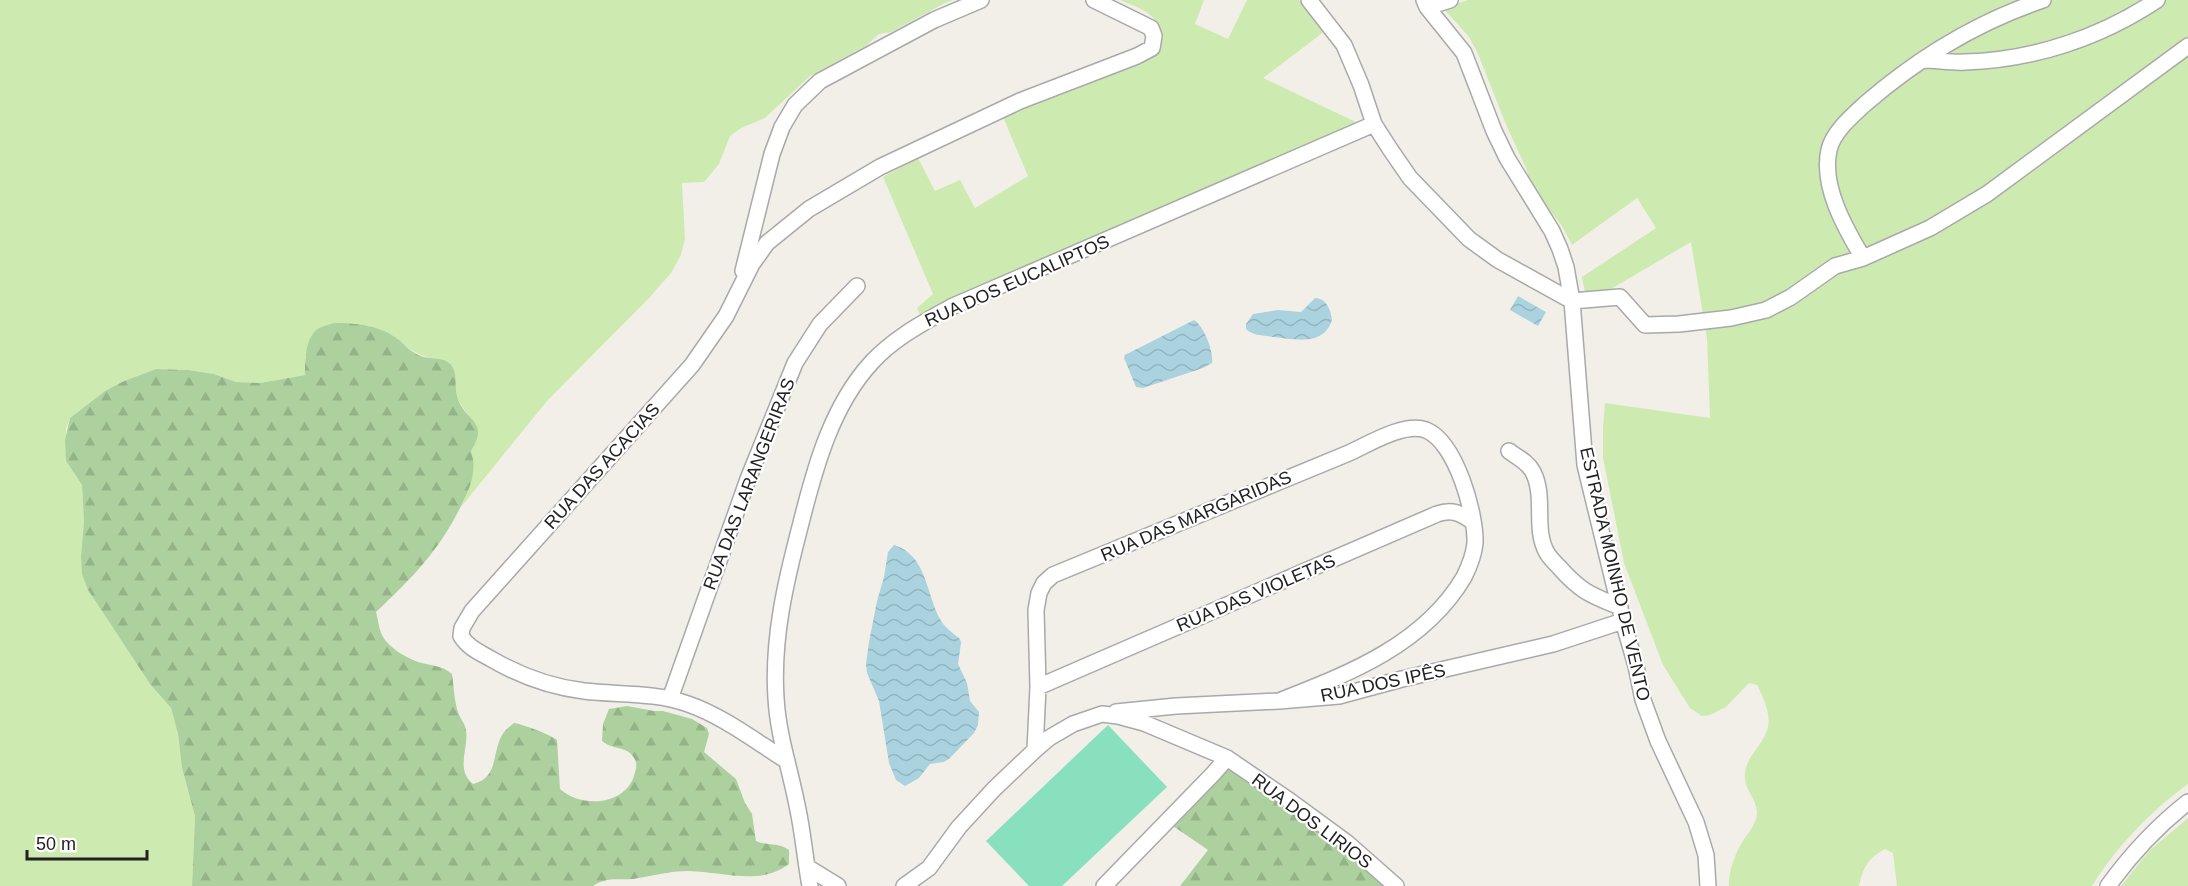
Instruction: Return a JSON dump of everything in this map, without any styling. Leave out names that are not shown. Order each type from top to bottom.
[{"type":"street","points":[[738,291],[772,154],[782,127],[795,105],[820,81],[934,20],[981,0]]},
{"type":"street","points":[[738,291],[766,243],[809,209],[880,167],[1020,101],[1137,56],[1152,48],[1154,36],[1151,28],[1094,0]]},
{"type":"street","points":[[1309,0],[1344,45],[1374,124],[1410,178],[1469,239],[1498,260],[1572,301],[1620,297],[1645,325],[1731,318],[1766,310],[1791,297],[1835,266],[1863,258],[1930,228],[1961,211],[2188,46]]},
{"type":"street","points":[[1426,4],[1450,0]]},
{"type":"street","points":[[1863,258],[1837,211],[1829,173],[1829,150],[1837,134],[1858,110],[1882,89],[1922,60],[1947,44],[2011,11],[2043,0]]},
{"type":"street","points":[[1922,60],[1961,63],[2037,54],[2106,27],[2157,0]]},
{"type":"street","name":"ESTRADA MOINHO DE VENTO","points":[[1426,4],[1464,53],[1506,158],[1552,231],[1566,267],[1572,301],[1585,465],[1636,666],[1642,700],[1658,741],[1696,822],[1706,855],[1707,886]]},
{"type":"street","name":"RUA DOS EUCALIPTOS","points":[[810,886],[797,805],[782,743],[776,698],[775,658],[780,615],[807,498],[828,435],[845,398],[872,361],[906,333],[951,307],[1374,124]]},
{"type":"street","name":"RUA DAS LARANGERIRAS","points":[[670,699],[748,479],[795,363],[820,324],[858,286]]},
{"type":"street","name":"RUA DAS ACACIAS","points":[[670,699],[584,691],[533,680],[472,648],[461,636],[462,627],[472,611],[692,365],[726,316],[738,291]]},
{"type":"street","name":"RUA DAS MARGARIDAS","points":[[1035,750],[1038,687],[1036,610],[1039,593],[1044,583],[1053,575],[1387,435],[1404,430],[1426,431],[1436,437],[1450,454],[1463,480],[1473,522],[1475,544],[1471,562],[1463,578],[1446,602],[1421,628],[1394,648],[1346,675],[1279,701]]},
{"type":"street","points":[[1509,451],[1526,462],[1533,472],[1539,499],[1540,528],[1547,554],[1576,586],[1622,614]]},
{"type":"street","name":"RUA DAS VIOLETAS","points":[[1038,687],[1437,514],[1453,511],[1473,522]]},
{"type":"street","name":"RUA DOS IPÊS","points":[[904,886],[928,868],[959,826],[994,789],[1049,738],[1073,724],[1102,714],[1188,705],[1339,696],[1402,678],[1553,644],[1622,614]]},
{"type":"street","points":[[670,699],[711,714],[787,761]]},
{"type":"street","name":"RUA DOS LIRIOS","points":[[1102,714],[1144,723],[1227,758],[1346,842],[1396,886]]},
{"type":"street","points":[[1104,886],[1227,758]]},
{"type":"street","points":[[2108,886],[2133,852],[2165,820],[2188,802]]},
{"type":"street","points":[[807,867],[838,886]]},
{"type":"green space","points":[[0,0],[953,0],[891,32],[879,34],[867,45],[810,76],[765,118],[741,128],[730,136],[719,164],[704,182],[682,183],[685,239],[681,255],[671,273],[547,401],[461,507],[471,480],[473,458],[471,451],[478,435],[477,429],[452,386],[444,360],[419,354],[398,339],[305,356],[305,375],[260,383],[236,382],[214,374],[189,370],[156,369],[105,391],[70,418],[66,429],[66,461],[82,485],[88,590],[150,684],[171,708],[178,734],[182,768],[195,816],[192,886],[0,886]]},
{"type":"green space","points":[[1120,0],[1204,0],[1195,24],[1228,39],[1247,0],[1299,0],[1325,31],[1263,78],[1358,123],[922,318],[917,308],[933,294],[883,177],[918,158],[935,191],[960,180],[975,208],[1028,176],[1003,117],[1111,75],[1158,51],[1161,42],[1157,23],[1148,13]]},
{"type":"green space","points":[[1468,0],[2188,0],[2188,784],[2135,830],[2092,886],[1897,886],[1893,853],[1885,849],[1867,864],[1859,886],[1729,886],[1730,871],[1736,855],[1753,826],[1757,813],[1746,784],[1745,774],[1748,763],[1768,727],[1767,708],[1757,685],[1749,683],[1726,707],[1710,715],[1702,716],[1690,708],[1663,665],[1624,563],[1603,458],[1605,403],[1710,418],[1707,339],[1691,242],[1587,303],[1582,277],[1656,228],[1637,198],[1572,245],[1562,226],[1532,188],[1526,168],[1469,37],[1443,8]]},
{"type":"green space","points":[[334,323],[359,324],[376,328],[392,335],[418,355],[448,362],[453,368],[460,404],[477,427],[476,441],[471,451],[474,466],[472,481],[452,524],[423,564],[376,612],[382,635],[395,650],[414,660],[440,667],[452,674],[457,707],[466,730],[465,772],[473,784],[487,777],[502,735],[514,723],[537,730],[557,740],[560,789],[579,799],[590,801],[612,798],[629,786],[636,764],[631,754],[602,741],[603,724],[609,709],[627,706],[663,711],[692,719],[707,728],[709,734],[704,752],[736,779],[752,814],[756,841],[789,850],[789,864],[766,875],[741,876],[682,871],[633,879],[607,880],[593,886],[192,886],[195,816],[182,768],[178,734],[171,708],[150,684],[88,590],[82,574],[84,522],[82,485],[66,461],[65,440],[70,418],[105,391],[156,369],[189,370],[214,374],[236,382],[260,383],[305,375],[307,349],[311,337],[319,328]]},
{"type":"green space","points":[[1108,725],[1167,787],[1062,886],[1029,886],[986,841]]},
{"type":"green space","points":[[1229,767],[1346,850],[1388,886],[1180,886],[1208,850],[1173,826]]},
{"type":"green space","points":[[2188,818],[2188,886],[2121,886],[2149,851]]},
{"type":"water","points":[[1518,296],[1546,312],[1538,326],[1510,310]]},
{"type":"water","points":[[1315,298],[1327,305],[1332,320],[1328,329],[1315,338],[1299,340],[1273,337],[1255,334],[1246,329],[1246,324],[1253,314],[1278,310],[1301,312]]},
{"type":"water","points":[[1194,320],[1208,340],[1212,363],[1143,388],[1136,387],[1124,358],[1125,355]]},
{"type":"water","points":[[894,545],[913,557],[924,576],[940,619],[960,639],[958,664],[967,683],[970,701],[979,712],[978,725],[974,733],[950,758],[944,762],[930,764],[919,778],[905,786],[896,780],[889,763],[879,701],[867,673],[866,664],[888,552]]}]
